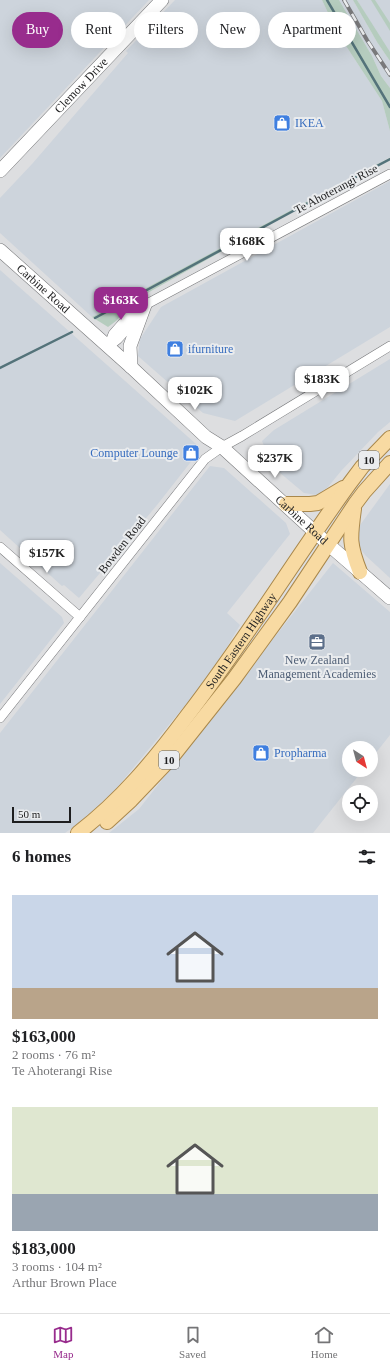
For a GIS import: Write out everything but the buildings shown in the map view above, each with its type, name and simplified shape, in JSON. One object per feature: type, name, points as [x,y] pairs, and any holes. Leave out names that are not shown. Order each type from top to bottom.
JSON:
[{"type":"main road","name":"Clemow Drive","points":[[0,171],[162,0]]},
{"type":"main road","name":"Carbine Road","points":[[0,250],[131,367],[206,437],[222,447],[329,545],[390,598]]},
{"type":"main road","points":[[131,367],[130,346],[145,305]]},
{"type":"main road","name":"South Eastern Highway","points":[[78,833],[121,796],[170,740],[212,684],[362,467],[390,438]]},
{"type":"main road","name":"South Eastern Highway","points":[[94,833],[131,800],[172,757],[250,657],[329,545],[355,504],[390,463]]},
{"type":"main road","points":[[286,504],[318,503],[350,484]]},
{"type":"main road","points":[[355,504],[350,540],[360,572]]},
{"type":"street","name":"Te Ahoterangi Rise","points":[[108,347],[113,334],[128,317],[145,305],[390,174]]},
{"type":"street","name":"Bowden Road","points":[[0,718],[204,459],[390,346]]},
{"type":"street","points":[[0,547],[80,617]]},
{"type":"shaded area","points":[[0,0],[149,0],[138,12],[134,12],[134,16],[126,24],[126,12],[71,12],[71,48],[104,48],[0,158]]},
{"type":"shaded area","points":[[175,0],[322,0],[328,12],[268,12],[268,48],[347,48],[382,101],[390,131],[390,157],[92,317],[0,233],[0,198],[32,164],[128,53],[126,51],[134,43],[134,48],[198,48],[198,12],[163,12]]},
{"type":"shaded area","points":[[339,0],[353,0],[377,42],[390,61],[390,88],[381,76],[372,56],[356,29],[356,12],[346,12]]},
{"type":"shaded area","points":[[357,0],[390,0],[390,52],[382,42]]},
{"type":"shaded area","points":[[390,181],[390,327],[235,421],[203,413],[138,356],[140,339],[161,307]]},
{"type":"shaded area","points":[[0,270],[196,444],[198,448],[197,454],[157,505],[79,598],[64,585],[62,586],[0,530]]},
{"type":"shaded area","points":[[390,359],[390,422],[378,432],[328,487],[317,495],[304,493],[273,467],[262,441],[274,430]]},
{"type":"shaded area","points":[[210,466],[224,468],[286,523],[290,534],[227,613],[240,625],[211,674],[115,790],[79,823],[65,833],[0,833],[0,733]]},
{"type":"shaded area","points":[[390,484],[390,578],[365,555],[356,542],[355,532]]},
{"type":"shaded area","points":[[0,563],[62,617],[64,623],[0,704]]},
{"type":"shaded area","points":[[333,563],[390,612],[390,735],[378,750],[378,741],[342,741],[342,777],[357,777],[351,785],[342,785],[342,796],[313,833],[109,833],[139,809]]},
{"type":"green space","points":[[322,0],[339,0],[346,12],[328,12]]},
{"type":"green space","points":[[353,0],[357,0],[390,52],[390,61],[377,42]]},
{"type":"green space","points":[[371,0],[375,0],[390,23],[390,31]]},
{"type":"green space","points":[[356,29],[372,56],[381,76],[390,88],[390,131],[382,101],[347,48],[356,48]]},
{"type":"green space","points":[[390,157],[135,300],[116,321],[108,327],[92,317]]},
{"type":"waterway","points":[[327,0],[390,107]]},
{"type":"waterway","points":[[333,189],[390,159]]},
{"type":"waterway","points":[[95,318],[308,203]]},
{"type":"waterway","points":[[0,368],[72,332]]},
{"type":"railway","points":[[344,0],[367,40],[390,75]]},
{"type":"place","name":"IKEA","points":[[282,123]]},
{"type":"place","name":"ifurniture","points":[[175,349]]},
{"type":"place","name":"Computer Lounge","points":[[191,453]]},
{"type":"place","name":"New Zealand Management Academies","points":[[317,642]]},
{"type":"place","name":"Propharma","points":[[261,753]]}]
